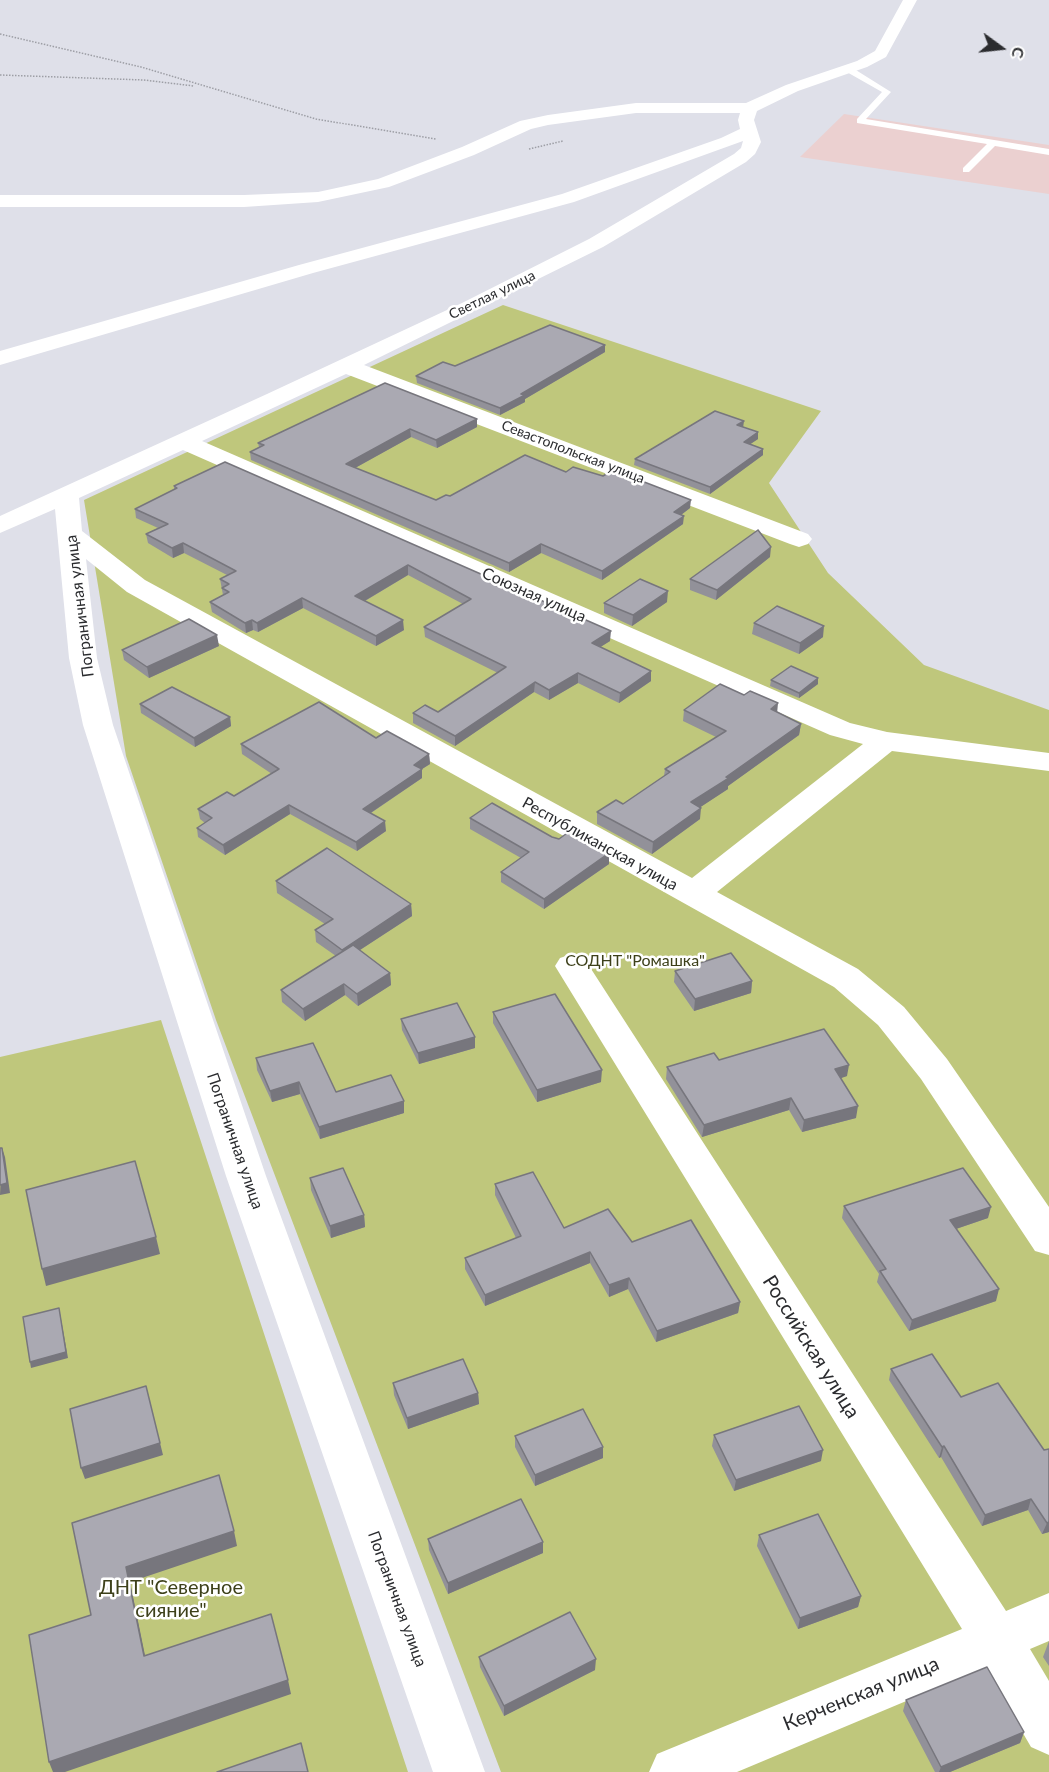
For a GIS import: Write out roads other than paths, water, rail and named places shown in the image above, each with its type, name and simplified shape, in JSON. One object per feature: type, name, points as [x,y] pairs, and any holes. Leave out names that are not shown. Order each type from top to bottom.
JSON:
[{"type":"street","points":[[0,201],[244,201],[318,197],[383,183],[468,151],[526,125],[548,120],[636,108],[749,108],[792,88],[848,69],[881,54],[910,0]]},
{"type":"street","name":"Светлая улица","points":[[0,525],[346,366],[596,243],[740,158],[749,150],[752,142],[746,120],[749,108]]},
{"type":"street","points":[[0,358],[306,269],[568,198],[727,142],[748,132]]},
{"type":"street","name":"Севастопольская улица","points":[[346,366],[800,538]]},
{"type":"street","name":"Союзная улица","points":[[184,442],[840,729],[886,741],[1049,762]]},
{"type":"street","name":"Пограничная улица","points":[[66,496],[72,535],[83,658],[98,725],[246,1176],[459,1772]]},
{"type":"street","name":"Республиканская улица","points":[[72,535],[136,586],[846,978],[891,1016],[934,1069],[1049,1239]]},
{"type":"street","points":[[692,895],[886,741]]},
{"type":"street","name":"Российская улица","points":[[572,966],[996,1639],[1049,1729]]},
{"type":"street","name":"Керченская улица","points":[[675,1772],[1049,1617]]},
{"type":"lane","points":[[848,69],[887,92],[860,121],[1049,152]]},
{"type":"lane","points":[[966,170],[993,143]]},
{"type":"park label","name":"СОДНТ \"Ромашка\"","points":[[635,961]]},
{"type":"park label","name":"ДНТ \"Северное сияние\"","points":[[171,1600]]}]
